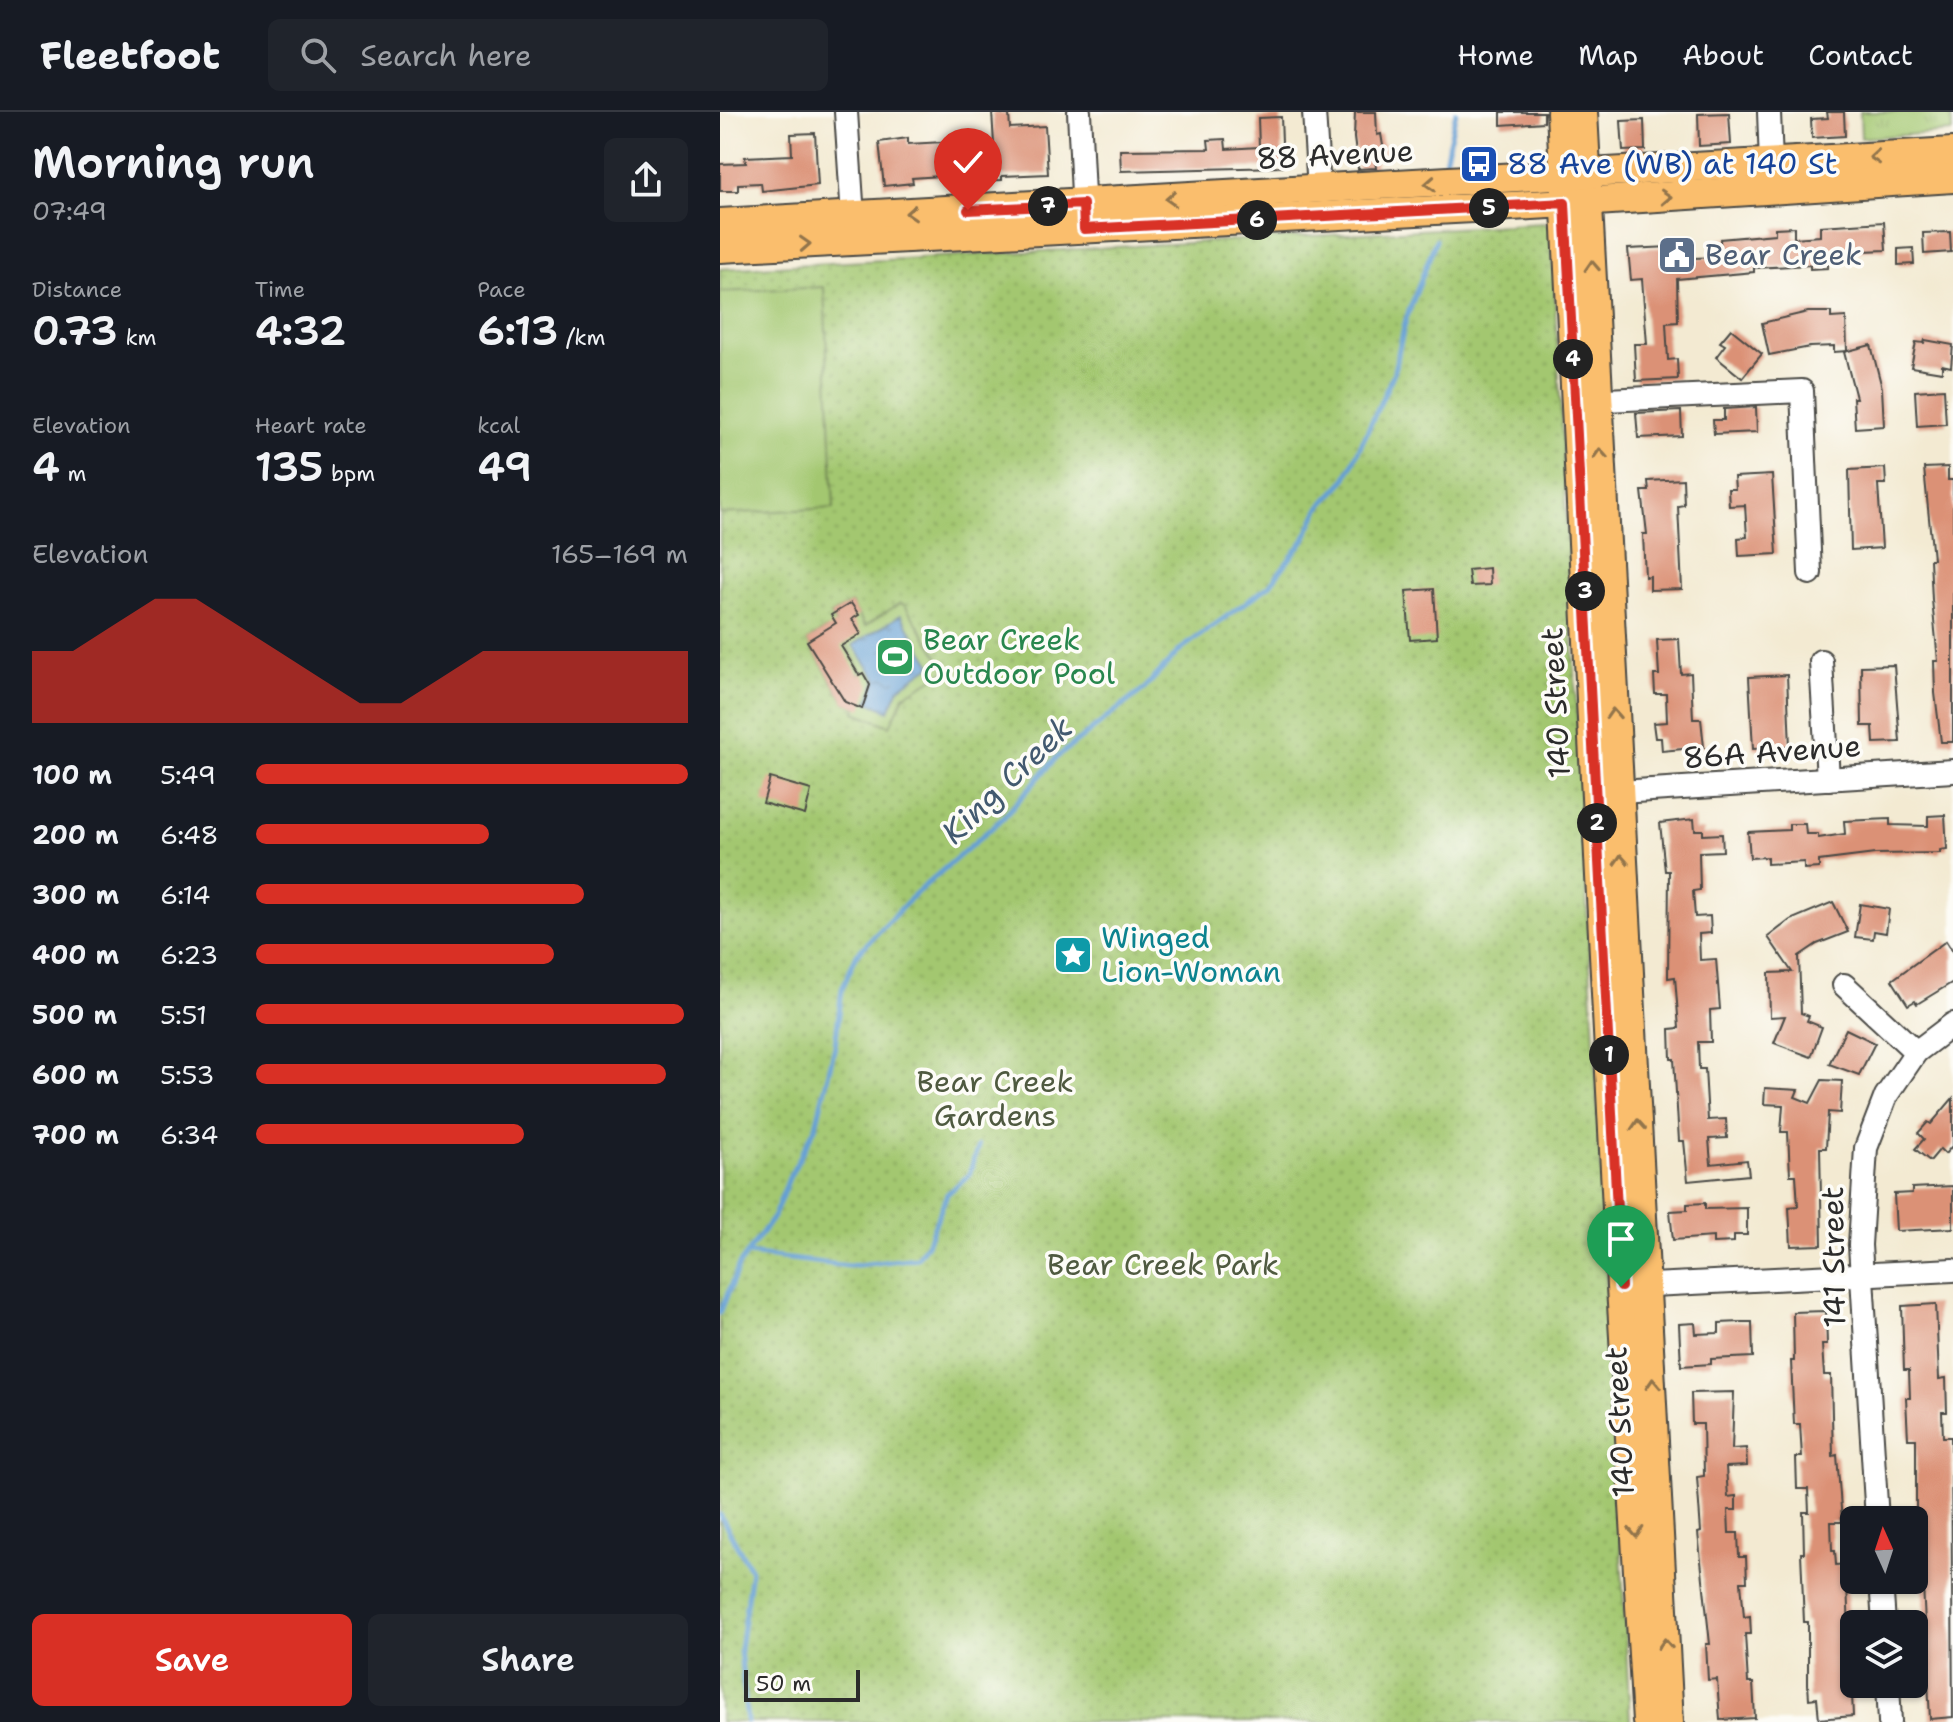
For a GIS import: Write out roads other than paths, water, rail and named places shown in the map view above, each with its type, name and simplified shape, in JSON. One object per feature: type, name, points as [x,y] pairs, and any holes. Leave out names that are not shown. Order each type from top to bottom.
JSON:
[{"type":"main road","name":"140 Street","points":[[1561,112],[1576,189]]},
{"type":"main road","name":"140 Street","points":[[1583,112],[1576,189],[1606,792],[1634,1286],[1669,1722]]},
{"type":"main road","name":"88 Avenue","points":[[720,248],[853,229],[1576,189],[1771,164],[1953,152]]},
{"type":"main road","name":"88 Avenue","points":[[1084,216],[1319,190],[1576,189],[1953,178]]},
{"type":"main road","name":"88 Avenue","points":[[720,223],[853,229]]},
{"type":"main road","name":"140 Street","points":[[1634,1286],[1647,1722]]},
{"type":"street","points":[[846,112],[853,229]]},
{"type":"street","points":[[1079,112],[1084,216]]},
{"type":"street","points":[[1314,112],[1319,190]]},
{"type":"street","points":[[1769,112],[1771,164]]},
{"type":"street","points":[[1586,401],[1802,391],[1810,573]]},
{"type":"street","points":[[1821,661],[1828,779]]},
{"type":"street","name":"86A Avenue","points":[[1606,792],[1953,771]]},
{"type":"street","points":[[1844,985],[1916,1052]]},
{"type":"street","name":"141 Street","points":[[1876,1506],[1862,1275],[1861,1190],[1866,1148],[1886,1096],[1916,1052],[1953,1024]]},
{"type":"street","points":[[1634,1286],[1953,1270]]},
{"type":"street","points":[[1889,1698],[1890,1722]]},
{"type":"water","points":[[901,615],[932,665],[899,688],[889,711],[868,702],[877,679],[853,645]]},
{"type":"waterway","name":"King Creek","points":[[1445,161],[1456,112]]},
{"type":"waterway","name":"King Creek","points":[[720,1313],[739,1265],[774,1216],[789,1178],[816,1126],[835,1046],[842,989],[857,954],[914,895],[1003,818],[1056,758],[1145,688],[1181,649],[1269,586],[1304,540],[1320,507],[1345,480],[1393,375],[1406,319],[1436,240]]},
{"type":"waterway","points":[[747,1254],[849,1266],[917,1258],[927,1244],[947,1194],[969,1175],[978,1146]]},
{"type":"waterway","name":"King Creek","points":[[720,1515],[751,1570],[740,1649],[747,1722]]},
{"type":"place","name":"88 Ave (WB) at 140 St","points":[[1479,164]]},
{"type":"place","name":"Bear Creek","points":[[1677,255]]},
{"type":"place","name":"Bear Creek Outdoor Pool","points":[[895,657]]},
{"type":"place","name":"Winged Lion-Woman","points":[[1073,955]]},
{"type":"park label","name":"Bear Creek Gardens","points":[[995,1099]]},
{"type":"park label","name":"Bear Creek Park","points":[[1163,1265]]}]
